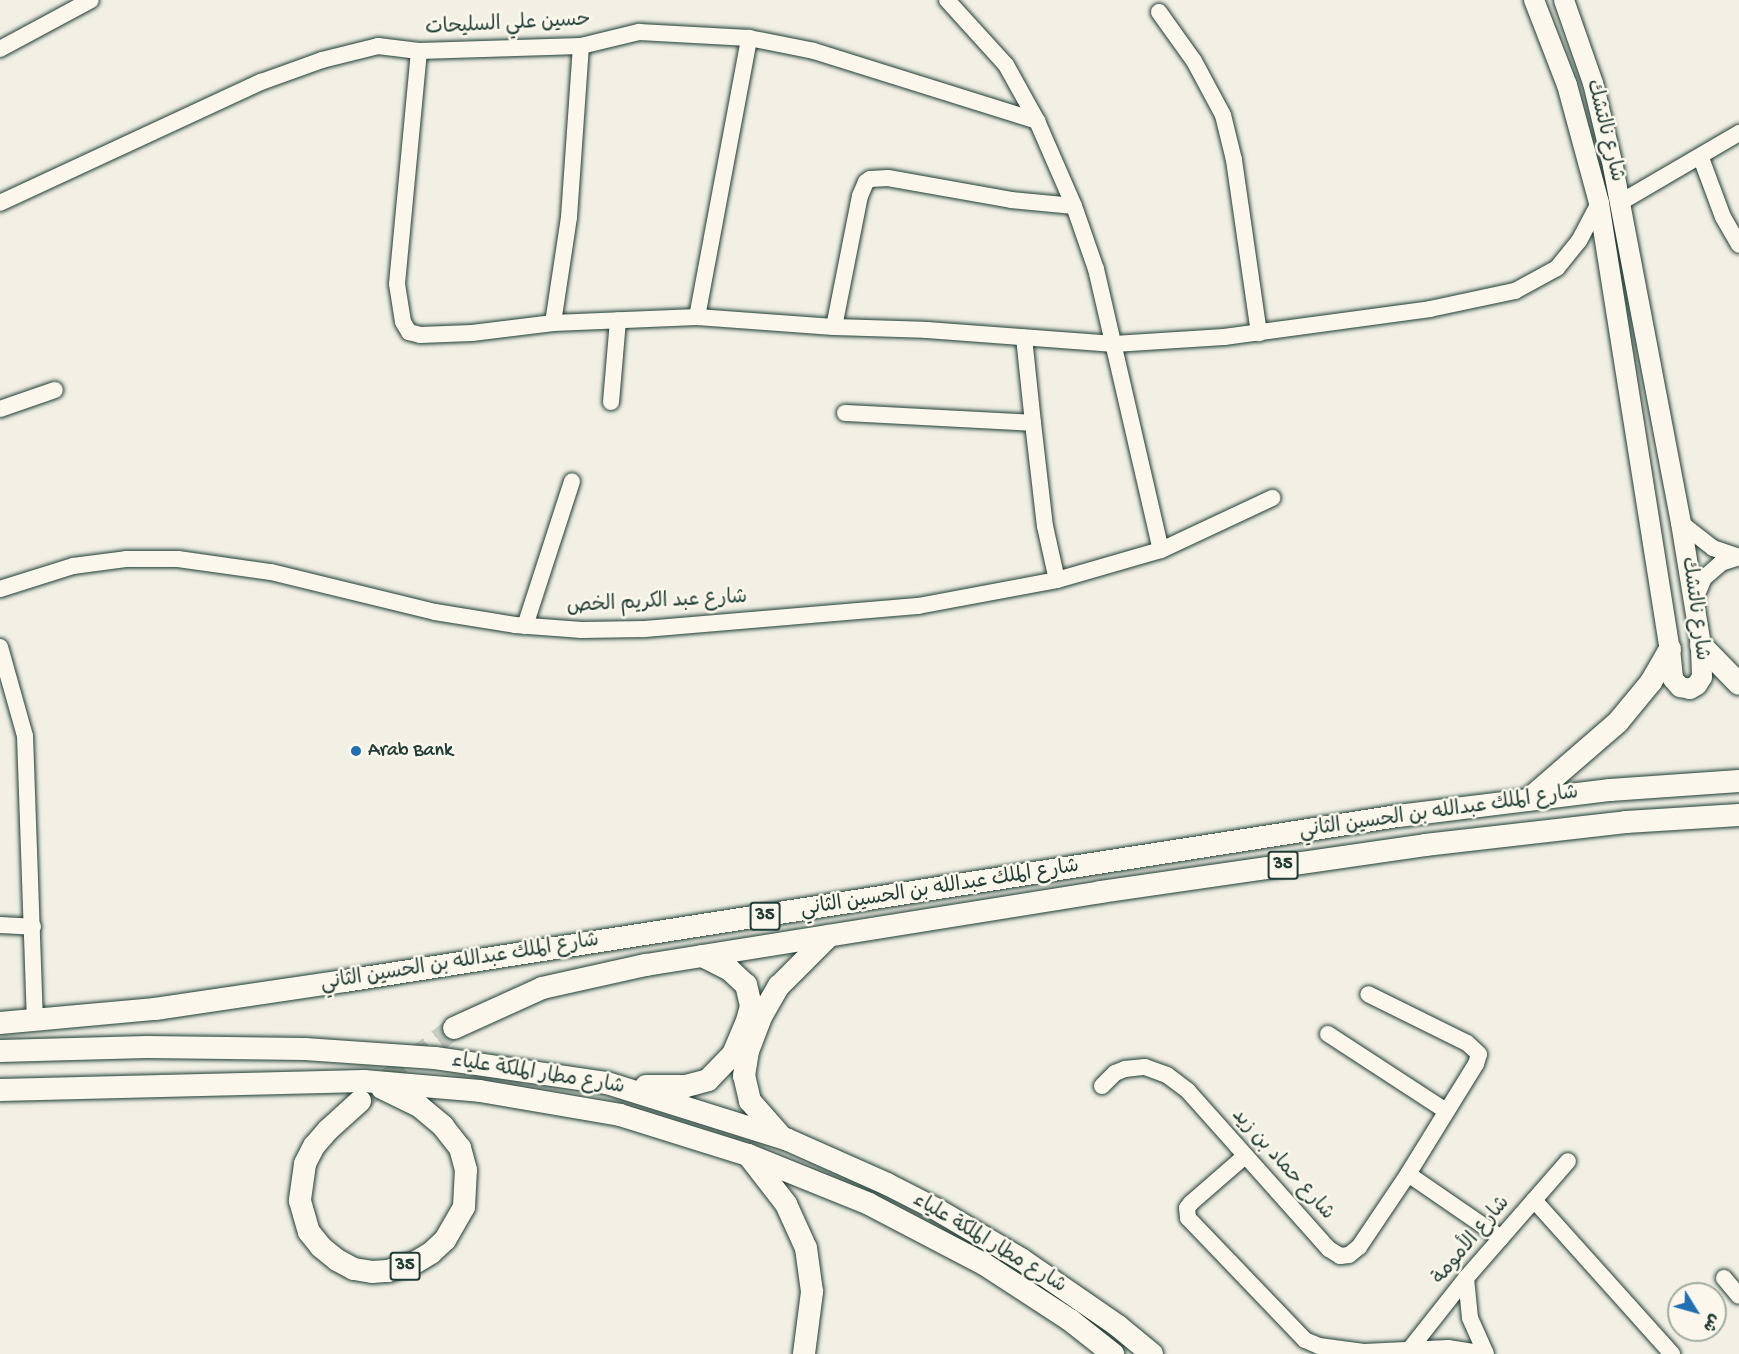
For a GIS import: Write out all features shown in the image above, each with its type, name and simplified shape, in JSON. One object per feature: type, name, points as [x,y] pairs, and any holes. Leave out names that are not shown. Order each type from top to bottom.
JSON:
[{"type":"highway","points":[[1701,645],[1739,684]]},
{"type":"highway","points":[[1528,800],[1618,722],[1651,682],[1670,649]]},
{"type":"highway","name":"شارع الملك عبدالله بن الحسين الثاني","points":[[0,1023],[155,1009],[345,981],[1320,828],[1648,786],[1739,781]]},
{"type":"highway","name":"شارع الملك عبدالله بن الحسين الثاني","points":[[454,1028],[505,1003],[561,982],[702,956],[1100,892],[1502,835],[1626,822],[1739,815]]},
{"type":"highway","points":[[786,1139],[757,1112],[750,1101],[746,1089],[745,1064],[762,1015],[779,986],[829,936]]},
{"type":"highway","points":[[607,1083],[686,1086],[708,1080],[726,1063],[750,1013],[749,990],[737,975],[702,956]]},
{"type":"highway","name":"شارع مطار الملكة علياء","points":[[0,1051],[147,1047],[305,1049],[435,1058],[607,1083],[786,1139],[887,1184],[984,1236],[1069,1291],[1152,1354]]},
{"type":"highway","name":"شارع مطار الملكة علياء","points":[[0,1090],[480,1091],[620,1115],[748,1155],[869,1204],[984,1264],[1060,1314],[1113,1354]]},
{"type":"highway","name":"35","points":[[362,1091],[402,1096],[434,1117],[460,1148],[466,1170],[464,1207],[445,1240],[431,1253],[416,1262],[388,1271],[372,1272],[354,1269],[337,1260],[321,1247],[309,1232],[300,1201],[305,1164],[314,1146],[362,1091]]},
{"type":"highway","points":[[748,1155],[786,1204],[806,1248],[812,1292],[804,1354]]},
{"type":"main road","name":"شارع نالتشك","points":[[1534,0],[1567,85],[1599,203],[1670,649],[1672,679],[1680,687],[1689,689],[1697,686],[1702,677],[1701,645],[1695,599],[1621,202],[1593,83],[1564,0]]},
{"type":"street","points":[[0,50],[90,0]]},
{"type":"street","points":[[947,0],[1006,65],[1037,121],[1074,206],[1096,269],[1161,550]]},
{"type":"street","points":[[1159,12],[1194,61],[1223,115],[1234,160],[1259,333]]},
{"type":"street","name":"حسين علي السليحات","points":[[0,203],[261,82],[322,60],[378,46],[419,51],[581,46],[639,32],[749,38],[814,51],[1037,121]]},
{"type":"street","points":[[698,317],[749,38]]},
{"type":"street","points":[[553,323],[569,217],[581,46]]},
{"type":"street","points":[[419,51],[397,270],[398,298],[403,322],[409,332],[430,336],[553,323],[698,317],[834,327],[927,330],[1114,344],[1185,341],[1259,333],[1430,309],[1515,291],[1557,268],[1579,241],[1599,203]]},
{"type":"street","points":[[1621,202],[1701,158],[1739,133]]},
{"type":"street","points":[[1701,158],[1723,217],[1739,245]]},
{"type":"street","points":[[834,327],[860,196],[870,179],[888,178],[1011,200],[1074,206]]},
{"type":"street","points":[[611,402],[618,320]]},
{"type":"street","points":[[1024,337],[1045,526],[1057,580]]},
{"type":"street","points":[[0,409],[54,390]]},
{"type":"street","points":[[845,413],[1034,423]]},
{"type":"street","points":[[525,626],[572,480]]},
{"type":"street","name":"شارع عبد الكريم الخص","points":[[0,589],[72,566],[126,559],[178,559],[271,572],[435,612],[525,626],[582,630],[632,629],[882,609],[972,598],[1057,580],[1161,550],[1203,533],[1272,498]]},
{"type":"street","points":[[1681,523],[1713,548],[1739,557]]},
{"type":"street","points":[[1695,599],[1704,578],[1721,563],[1739,557]]},
{"type":"street","points":[[0,647],[25,736],[35,1020]]},
{"type":"street","points":[[0,925],[33,927]]},
{"type":"street","name":"شارع حماد بن زيد","points":[[1102,1086],[1115,1073],[1125,1069],[1145,1067],[1167,1075],[1188,1090],[1325,1245],[1342,1256],[1353,1254],[1408,1174],[1476,1064],[1478,1050],[1368,993]]},
{"type":"street","points":[[1328,1034],[1446,1110]]},
{"type":"street","points":[[1245,1156],[1191,1203],[1186,1213],[1191,1223],[1305,1340],[1319,1346],[1356,1351],[1408,1352],[1448,1348],[1486,1354]]},
{"type":"street","name":"شارع الأمومة","points":[[1408,1352],[1466,1278],[1569,1161]]},
{"type":"street","points":[[1408,1174],[1501,1238]]},
{"type":"street","points":[[1534,1200],[1672,1354]]},
{"type":"street","points":[[1466,1278],[1470,1318],[1486,1354]]},
{"type":"street","points":[[1724,1278],[1739,1296]]},
{"type":"tunnel","points":[[360,1101],[454,1028]]},
{"type":"place","name":"Arab Bank","points":[[356,751]]}]
